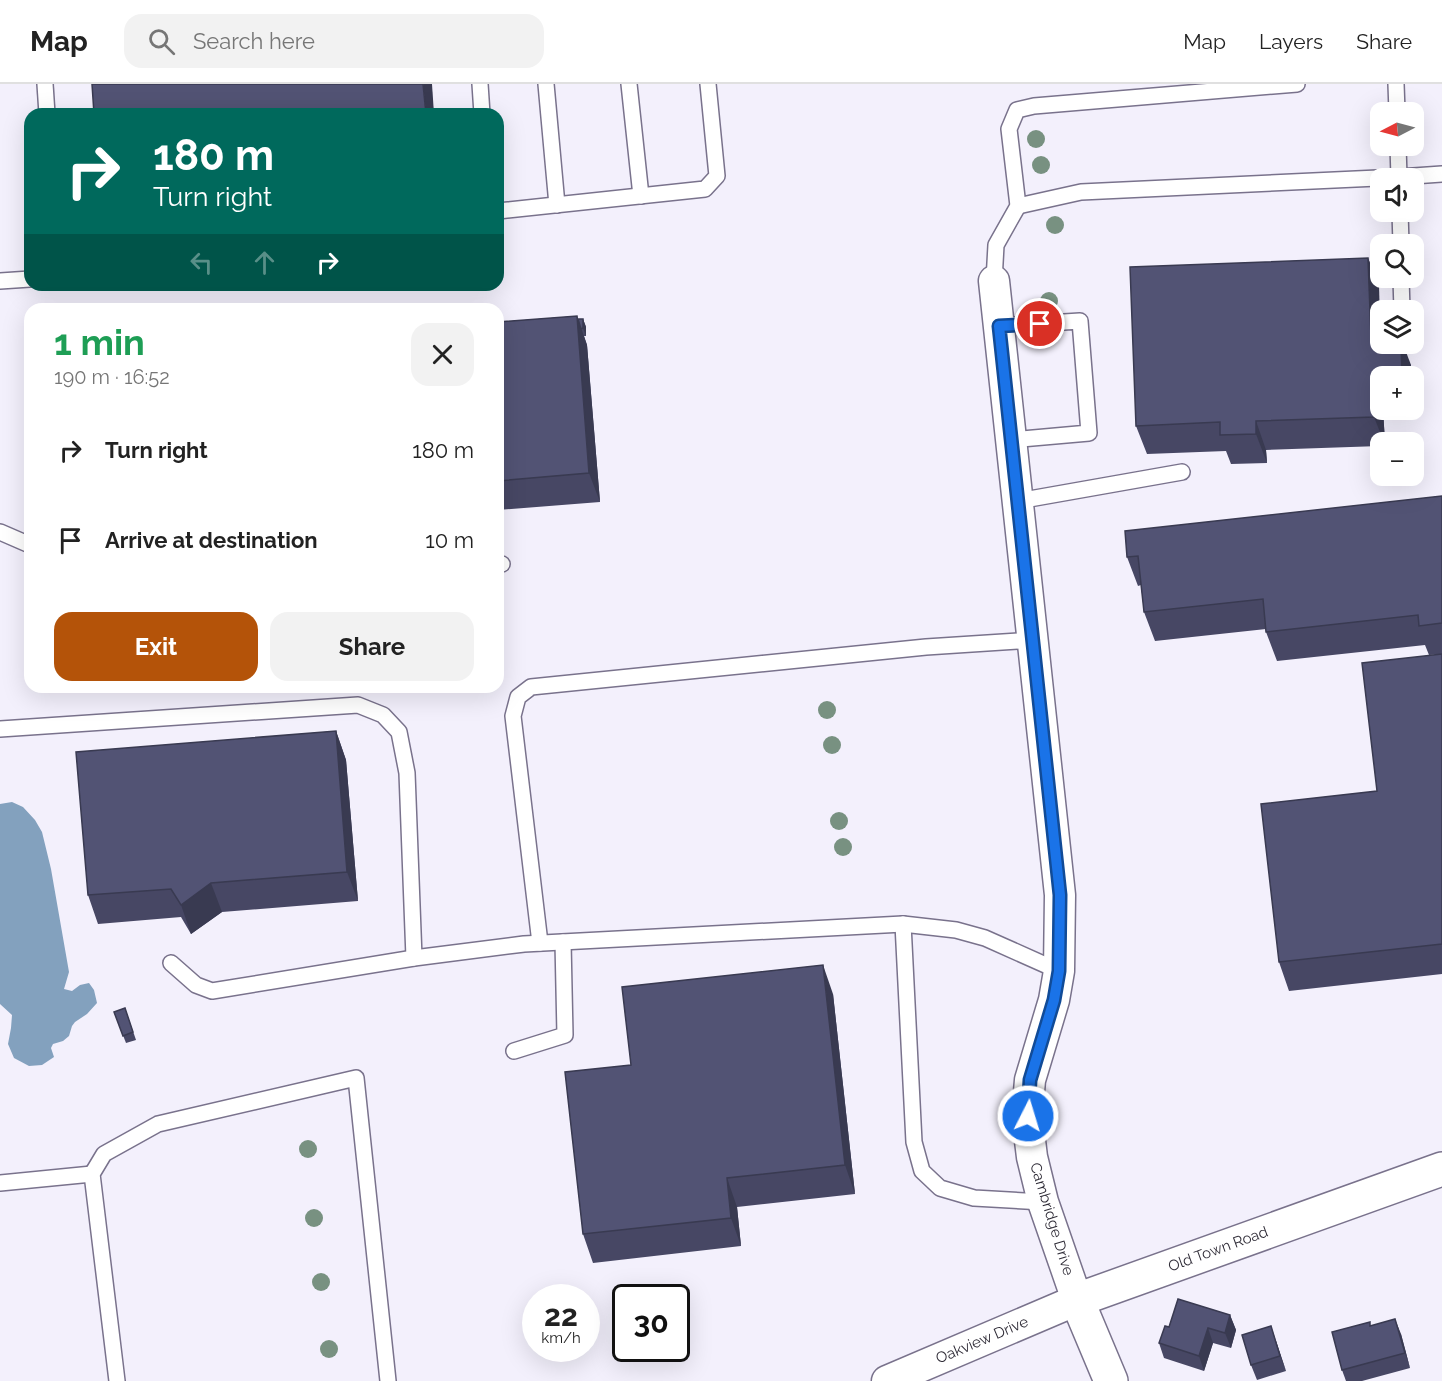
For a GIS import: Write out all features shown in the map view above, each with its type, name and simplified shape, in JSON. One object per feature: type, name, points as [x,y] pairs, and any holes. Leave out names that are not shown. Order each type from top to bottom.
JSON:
[{"type":"main road","name":"Old Town Road","points":[[1077,1300],[1442,1169]]},
{"type":"main road","points":[[1077,1300],[1111,1381]]},
{"type":"street","name":"Cambridge Drive","points":[[994,282],[1060,895],[1059,971],[1054,1000],[1030,1080],[1028,1116],[1032,1157],[1043,1202],[1077,1300]]},
{"type":"street","name":"Oakview Drive","points":[[887,1381],[1077,1300]]},
{"type":"lane","points":[[45,84],[47,108]]},
{"type":"lane","points":[[480,84],[482,108]]},
{"type":"lane","points":[[546,84],[557,205]]},
{"type":"lane","points":[[629,84],[641,196]]},
{"type":"lane","points":[[504,210],[705,189],[717,176],[708,84]]},
{"type":"lane","points":[[994,282],[996,245],[1018,206],[1009,129],[1017,110],[1034,105],[1297,84]]},
{"type":"lane","points":[[1396,84],[1397,102]]},
{"type":"lane","points":[[1424,176],[1442,174]]},
{"type":"lane","points":[[1018,206],[1081,192],[1370,179]]},
{"type":"lane","points":[[0,281],[24,279]]},
{"type":"lane","points":[[999,326],[1080,321],[1089,433],[1011,440]]},
{"type":"lane","points":[[1018,501],[1182,472]]},
{"type":"lane","points":[[0,532],[24,542]]},
{"type":"lane","points":[[540,943],[513,716],[518,697],[531,687],[914,648],[1033,640]]},
{"type":"lane","points":[[0,729],[358,705],[383,715],[399,732],[407,773],[414,958]]},
{"type":"lane","points":[[171,963],[196,985],[212,991],[414,958],[540,943],[903,924],[956,930],[986,938],[1059,971]]},
{"type":"lane","points":[[903,924],[914,1142],[922,1171],[940,1188],[974,1197],[1043,1202]]},
{"type":"lane","points":[[514,1051],[565,1035],[563,942]]},
{"type":"lane","points":[[117,1381],[92,1174],[104,1154],[158,1124],[356,1078],[388,1381]]},
{"type":"lane","points":[[0,1183],[92,1174]]},
{"type":"water","points":[[12,802],[23,807],[42,832],[51,869],[69,972],[64,989],[72,991],[80,985],[89,983],[94,990],[97,1003],[75,1022],[69,1036],[53,1044],[51,1048],[54,1057],[42,1065],[29,1066],[14,1058],[8,1044],[12,1015],[0,1004],[0,804]]},
{"type":"building","points":[[92,84],[423,84],[425,108],[94,108]]},
{"type":"building","points":[[1368,258],[1370,354],[1401,354],[1402,366],[1370,366],[1370,417],[1256,421],[1256,434],[1220,435],[1220,422],[1136,426],[1130,267]]},
{"type":"building","points":[[577,316],[589,473],[504,480],[504,322]]},
{"type":"building","points":[[578,319],[583,319],[581,329]]},
{"type":"building","points":[[1442,496],[1442,623],[1419,626],[1418,615],[1266,632],[1263,599],[1144,612],[1138,556],[1127,557],[1125,531]]},
{"type":"building","points":[[1442,654],[1442,944],[1279,962],[1261,804],[1377,791],[1362,663]]},
{"type":"building","points":[[336,731],[347,872],[211,883],[181,905],[171,889],[88,895],[76,752]]},
{"type":"building","points":[[823,965],[845,1165],[727,1178],[731,1218],[583,1234],[565,1072],[631,1065],[622,987]]},
{"type":"building","points":[[125,1008],[133,1032],[123,1036],[114,1012]]},
{"type":"building","points":[[1178,1299],[1230,1315],[1225,1333],[1208,1328],[1199,1356],[1159,1343],[1165,1326],[1169,1327]]},
{"type":"building","points":[[1395,1319],[1405,1353],[1342,1370],[1332,1332],[1370,1322],[1370,1326]]},
{"type":"building","points":[[1271,1326],[1280,1356],[1251,1365],[1242,1335]]},
{"type":"route","points":[[1028,1116],[1030,1080],[1054,1000],[1059,971],[1060,895],[999,326],[1040,324]]}]
